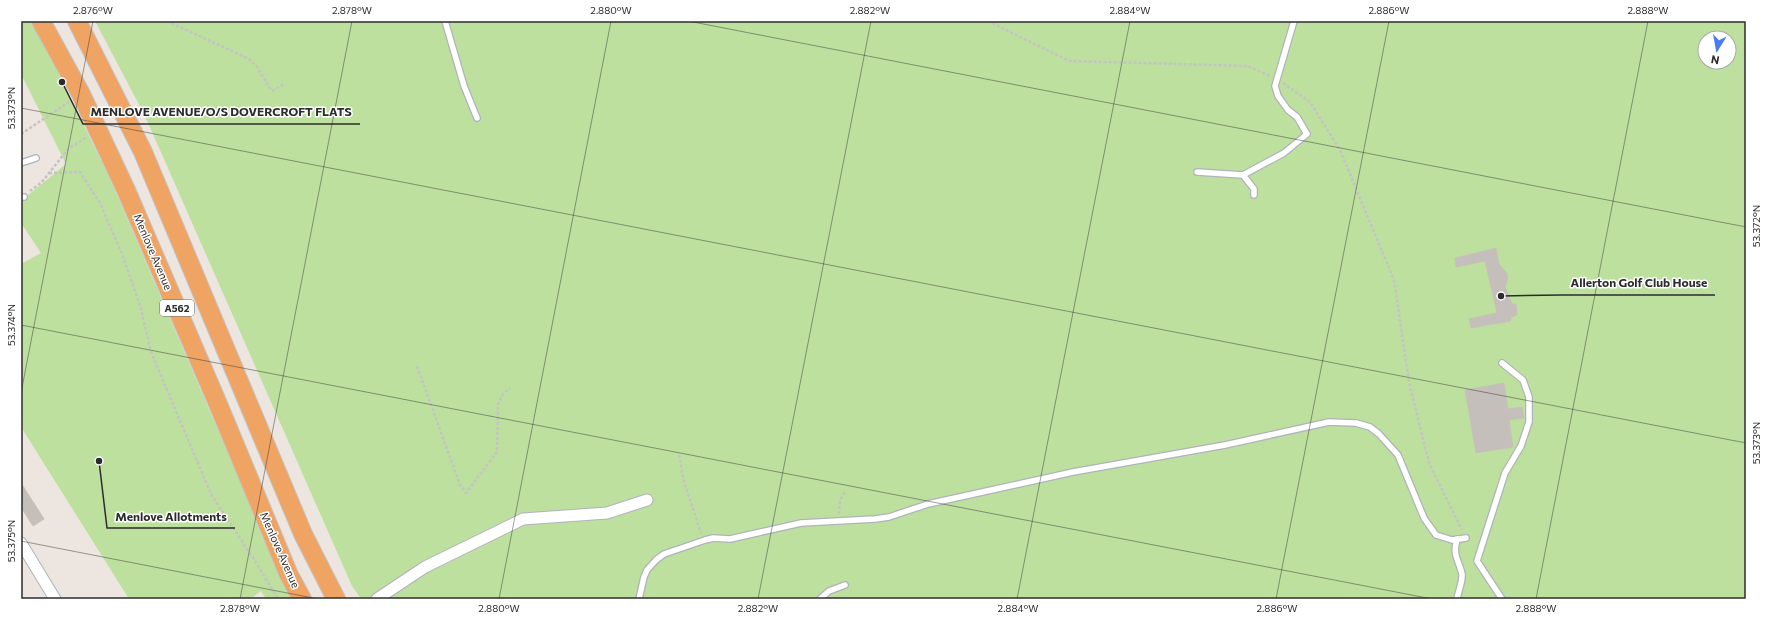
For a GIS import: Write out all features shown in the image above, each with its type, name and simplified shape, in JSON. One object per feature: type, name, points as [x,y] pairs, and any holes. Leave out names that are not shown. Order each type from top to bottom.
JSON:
[{"type":"highway","name":"Menlove Avenue","points":[[41,21],[81,94],[98,130],[218,404],[289,574],[302,599]]},
{"type":"highway","name":"A562","points":[[77,21],[143,152],[303,534],[336,599]]},
{"type":"street","points":[[377,599],[425,567],[523,519],[607,513],[647,500]]},
{"type":"street","points":[[21,543],[55,599]]},
{"type":"lane","points":[[445,21],[464,86],[477,118]]},
{"type":"lane","points":[[1198,172],[1243,175],[1284,153],[1307,134],[1297,117],[1288,110],[1278,96],[1275,86],[1294,21]]},
{"type":"lane","points":[[21,163],[36,158]]},
{"type":"lane","points":[[1243,175],[1254,190],[1254,195]]},
{"type":"lane","points":[[1502,362],[1523,380],[1529,397],[1530,422],[1521,446],[1505,473],[1477,561],[1502,599]]},
{"type":"lane","points":[[639,599],[646,570],[656,560],[664,554],[713,538],[730,539],[742,537],[801,523],[889,517],[928,504],[1073,472],[1225,445],[1329,422],[1342,422],[1370,426],[1398,455],[1424,518],[1436,535],[1452,540],[1466,538]]},
{"type":"lane","points":[[1457,539],[1455,546],[1456,555],[1462,574],[1457,599]]},
{"type":"lane","points":[[820,599],[829,590],[845,585]]},
{"type":"path","points":[[167,21],[249,59],[257,68],[272,91],[284,84]]},
{"type":"path","points":[[988,21],[1069,61],[1248,66],[1276,79],[1310,102],[1340,150],[1394,280],[1409,382],[1429,463],[1466,538]]},
{"type":"path","points":[[21,134],[81,94]]},
{"type":"path","points":[[22,197],[42,182],[68,149],[98,130]]},
{"type":"path","points":[[48,173],[80,172],[100,203],[122,254],[140,306],[151,352],[211,494],[256,561],[278,599]]},
{"type":"path","points":[[417,366],[460,485],[466,493],[497,452],[498,404],[503,394],[510,388]]},
{"type":"path","points":[[679,454],[684,482],[702,541]]},
{"type":"path","points":[[838,520],[840,500],[845,492]]},
{"type":"green space","points":[[21,21],[33,21],[111,181],[248,500],[296,599],[266,599],[261,591],[250,599],[129,599],[21,427],[21,264],[41,253],[21,223],[21,201],[66,164],[21,74]]},
{"type":"green space","points":[[95,21],[1746,21],[1746,599],[361,599],[352,586],[145,116]]},
{"type":"building","points":[[1496,248],[1499,264],[1506,272],[1508,278],[1505,287],[1512,304],[1516,304],[1517,315],[1511,317],[1511,321],[1471,328],[1469,319],[1497,313],[1485,261],[1456,267],[1455,258]]},
{"type":"building","points":[[1504,383],[1508,409],[1522,407],[1524,418],[1509,420],[1513,447],[1476,453],[1465,390]]},
{"type":"building","points":[[21,483],[44,519],[33,526],[21,507]]},
{"type":"place","name":"MENLOVE AVENUE/O/S DOVERCROFT FLATS","points":[[62,82]]},
{"type":"place","name":"Allerton Golf Club House","points":[[1501,296]]},
{"type":"place","name":"Menlove Allotments","points":[[99,461]]}]
